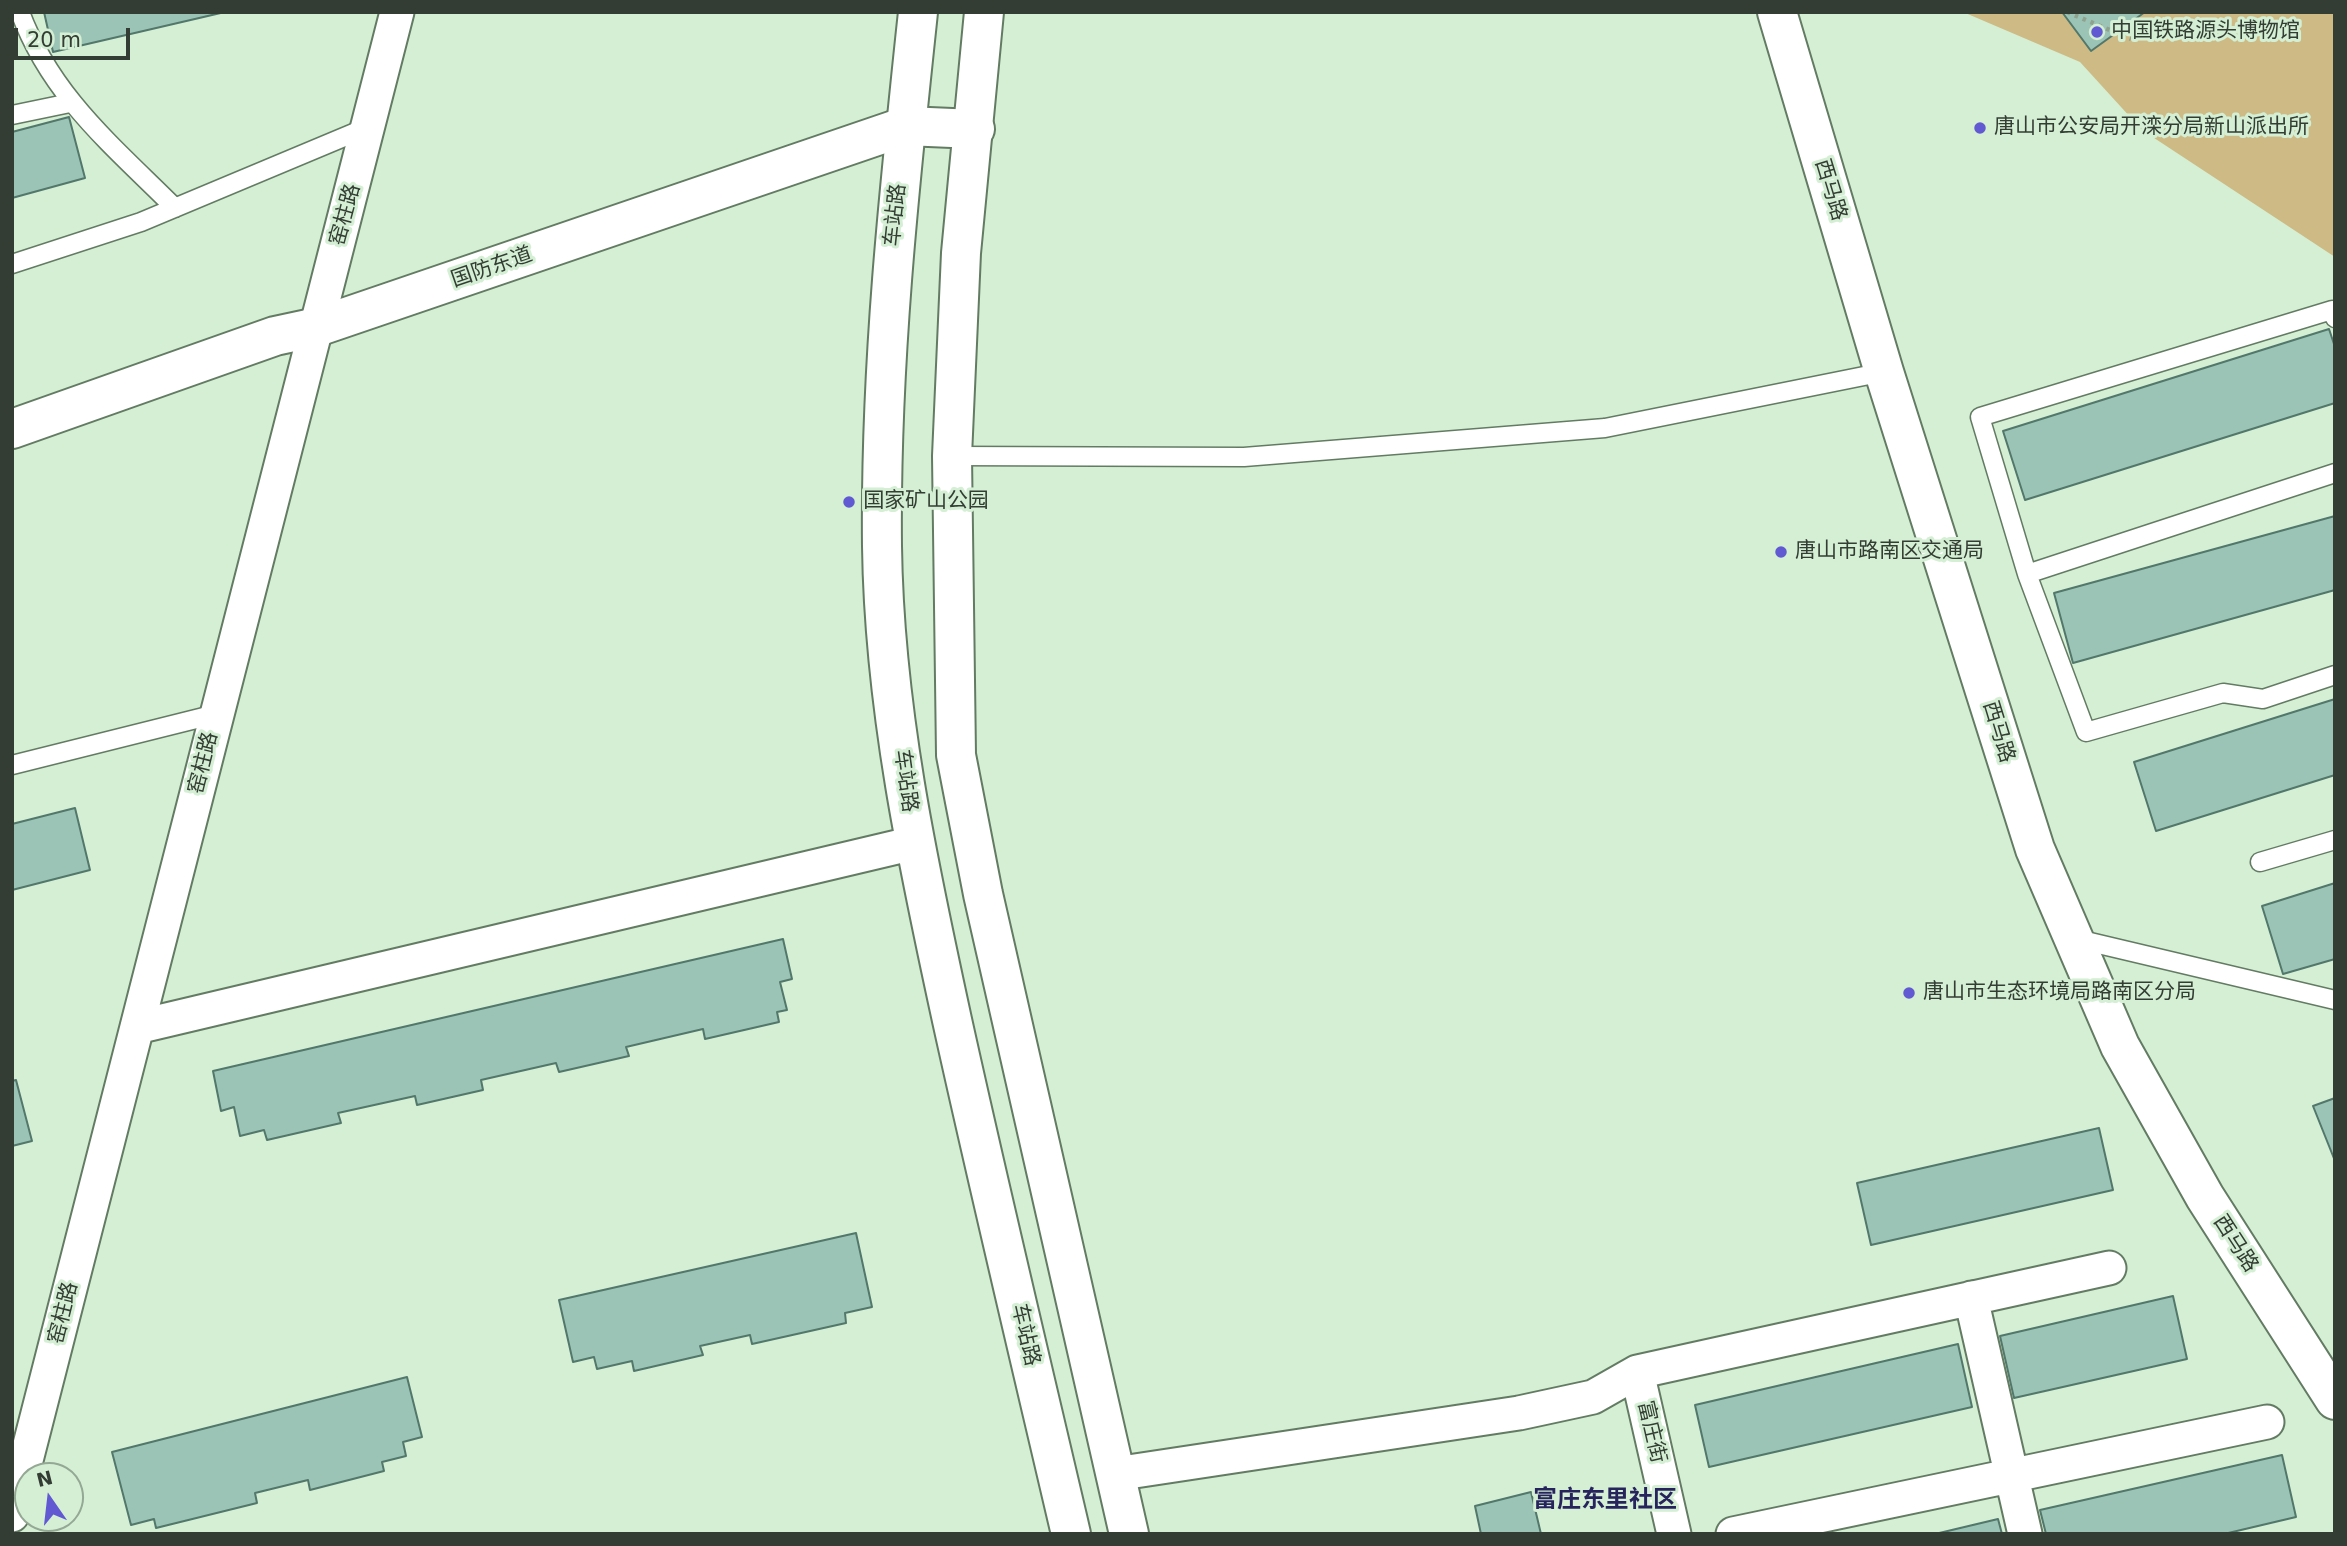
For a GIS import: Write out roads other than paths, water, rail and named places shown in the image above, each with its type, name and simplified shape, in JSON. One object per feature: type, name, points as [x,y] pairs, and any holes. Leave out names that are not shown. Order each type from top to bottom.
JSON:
[{"type":"main road","name":"车站路","points":[[918,12],[892,252],[882,547],[892,687],[914,844],[1071,1534]]},
{"type":"main road","points":[[984,12],[975,129],[961,253],[952,456],[957,755],[983,894],[1129,1534]]},
{"type":"main road","name":"西马路","points":[[1777,12],[1884,372],[2035,849],[2120,1046],[2198,1185],[2335,1400]]},
{"type":"main road","name":"国防东道","points":[[12,429],[275,337],[317,327],[906,126],[975,129]]},
{"type":"street","name":"窑柱路","points":[[12,1515],[397,12]]},
{"type":"street","points":[[137,1027],[914,844]]},
{"type":"street","points":[[1115,1474],[1519,1413],[1593,1397],[1637,1372],[2109,1268]]},
{"type":"street","points":[[1971,1298],[2025,1534]]},
{"type":"street","name":"富庄街","points":[[1637,1372],[1674,1534]]},
{"type":"street","points":[[1733,1534],[2267,1422]]},
{"type":"lane","points":[[20,12],[33,49],[70,103],[174,208]]},
{"type":"lane","points":[[12,115],[70,103]]},
{"type":"lane","points":[[12,264],[33,260],[174,208],[369,127]]},
{"type":"lane","points":[[2335,318],[2332,310],[1980,417],[2027,574],[2086,732],[2223,693],[2263,699],[2335,675]]},
{"type":"lane","points":[[952,456],[1244,457],[1605,428],[1884,372]]},
{"type":"lane","points":[[2027,574],[2335,473]]},
{"type":"lane","points":[[12,765],[216,714]]},
{"type":"lane","points":[[2260,862],[2335,840]]},
{"type":"lane","points":[[2073,938],[2335,1000]]},
{"type":"place","name":"中国铁路源头博物馆","points":[[2097,32]]},
{"type":"place","name":"唐山市公安局开滦分局新山派出所","points":[[1980,128]]},
{"type":"place","name":"国家矿山公园","points":[[849,502]]},
{"type":"place","name":"唐山市路南区交通局","points":[[1781,552]]},
{"type":"place","name":"唐山市生态环境局路南区分局","points":[[1909,993]]},
{"type":"district","name":"富庄东里社区","points":[[1605,1501]]}]
